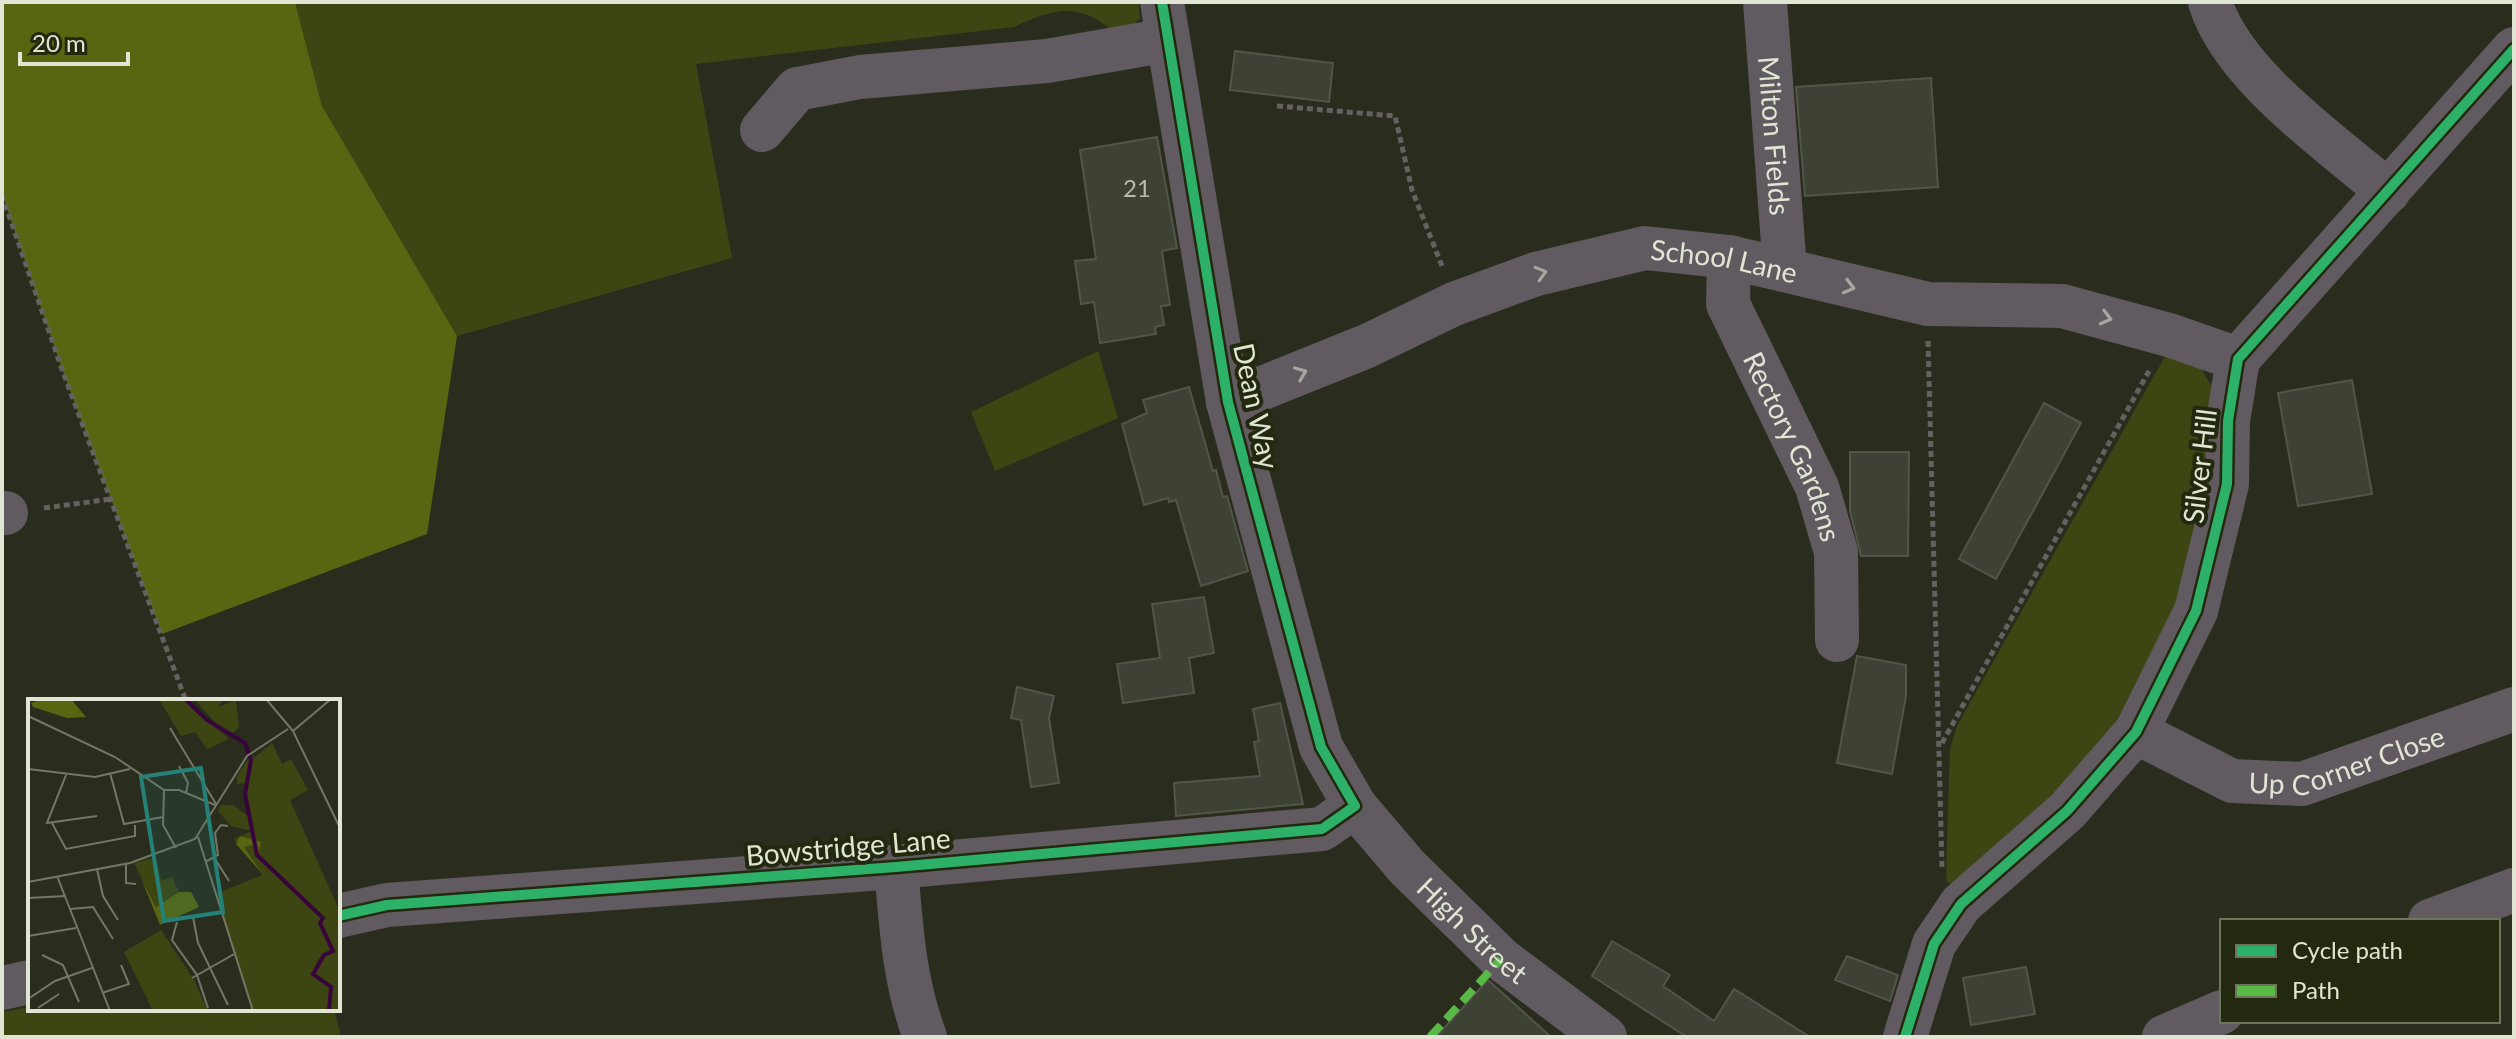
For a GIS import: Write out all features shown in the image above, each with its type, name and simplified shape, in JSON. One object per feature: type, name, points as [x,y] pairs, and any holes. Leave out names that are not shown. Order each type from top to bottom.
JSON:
[{"type":"street","name":"Milton Fields","points":[[1765,2],[1785,270]]},
{"type":"street","points":[[2210,2],[2216,21],[2231,45],[2278,97],[2388,192]]},
{"type":"street","points":[[762,130],[797,89],[860,77],[1047,61],[1165,21]]},
{"type":"street","name":"Dean Way","points":[[1165,21],[1196,118],[1228,402],[1321,747],[1355,806]]},
{"type":"street","points":[[2238,359],[2514,49]]},
{"type":"street","name":"School Lane","points":[[1228,402],[1367,346],[1454,304],[1536,274],[1645,248],[1729,257],[1928,304],[2062,306],[2169,335],[2238,359]]},
{"type":"street","name":"Rectory Gardens","points":[[1729,257],[1728,304],[1817,487],[1836,552],[1837,640]]},
{"type":"street","name":"Silver Hill","points":[[1905,1037],[1934,944],[1961,904],[2067,811],[2136,732],[2196,611],[2227,484],[2228,421],[2238,359]]},
{"type":"street","name":"Up Corner Close","points":[[2136,732],[2168,745],[2232,781],[2302,784],[2514,709]]},
{"type":"street","name":"Bowstridge Lane","points":[[340,916],[387,905],[896,867],[1322,829],[1355,806]]},
{"type":"street","name":"High Street","points":[[1355,806],[1407,867],[1501,959],[1605,1037]]},
{"type":"street","points":[[896,867],[904,961],[912,1002],[925,1037]]},
{"type":"street","points":[[2435,919],[2514,890]]},
{"type":"street","points":[[2,988],[28,982]]},
{"type":"street","points":[[2164,1037],[2220,1013]]},
{"type":"path","points":[[1277,106],[1395,116],[1412,190],[1454,304]]},
{"type":"path","points":[[3,198],[185,699]]},
{"type":"path","points":[[1928,304],[1928,424],[1941,747],[1943,888],[1961,904]]},
{"type":"path","points":[[1941,747],[2169,335]]},
{"type":"path","points":[[4,513],[111,499]]},
{"type":"green space","points":[[2,2],[295,2],[322,106],[457,336],[427,534],[162,634],[63,372],[2,194]]},
{"type":"green space","points":[[295,2],[1138,2],[1140,18],[1122,39],[1095,19],[1071,11],[1045,15],[1014,27],[696,64],[732,258],[457,336],[322,106]]},
{"type":"green space","points":[[1098,351],[1118,418],[995,471],[971,412]]},
{"type":"green space","points":[[2167,353],[2202,370],[2212,387],[2205,435],[2208,486],[2180,605],[2123,723],[2057,801],[1955,886],[1947,882],[1946,871],[1950,749],[1957,726]]},
{"type":"green space","points":[[28,1007],[28,1011],[334,1011],[341,1037],[2,1037],[2,1012]]},
{"type":"building","points":[[1235,51],[1333,63],[1329,102],[1230,90]]},
{"type":"building","points":[[1931,78],[1938,187],[1805,196],[1796,87]]},
{"type":"building","points":[[1157,137],[1177,248],[1162,251],[1170,305],[1161,306],[1164,325],[1155,327],[1156,334],[1100,343],[1094,302],[1081,304],[1075,261],[1096,259],[1080,150]]},
{"type":"building","points":[[2352,380],[2372,494],[2298,506],[2278,393]]},
{"type":"building","points":[[1189,387],[1213,471],[1216,470],[1223,497],[1227,496],[1248,571],[1201,586],[1176,500],[1169,502],[1168,498],[1144,505],[1122,424],[1147,413],[1143,400]]},
{"type":"building","points":[[2044,403],[2081,423],[1996,579],[1959,559]]},
{"type":"building","points":[[1850,452],[1909,452],[1908,556],[1861,556],[1850,511]]},
{"type":"building","points":[[1204,597],[1214,653],[1189,658],[1194,693],[1123,703],[1117,664],[1160,658],[1152,604]]},
{"type":"building","points":[[1857,656],[1906,665],[1906,696],[1892,774],[1837,763]]},
{"type":"building","points":[[1017,687],[1054,696],[1049,718],[1059,783],[1031,787],[1021,720],[1011,718]]},
{"type":"building","points":[[1280,703],[1303,804],[1176,816],[1174,783],[1260,776],[1254,742],[1259,741],[1253,709]]},
{"type":"building","points":[[1612,941],[1670,975],[1663,986],[1714,1021],[1734,989],[1810,1037],[1687,1037],[1592,976]]},
{"type":"building","points":[[1847,956],[1898,975],[1890,1001],[1835,980]]},
{"type":"building","points":[[2026,967],[2035,1014],[1971,1025],[1963,978]]},
{"type":"building","points":[[1488,980],[1551,1037],[1436,1037]]},
{"type":"marked path","points":[[1430,1037],[1501,959]]},
{"type":"cycle path","points":[[340,916],[387,905],[896,867],[1322,829],[1355,806],[1321,747],[1228,402],[1162,2]]},
{"type":"cycle path","points":[[1905,1037],[1934,944],[1961,904],[2067,811],[2136,732],[2196,611],[2227,484],[2228,421],[2238,359],[2514,49]]}]
